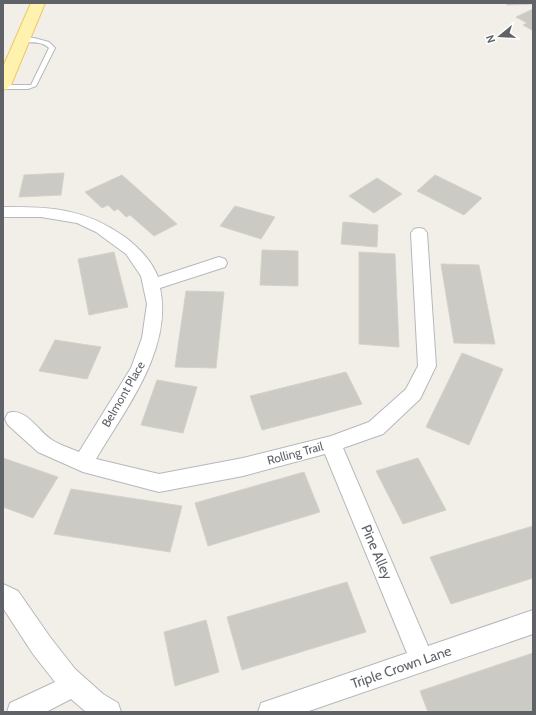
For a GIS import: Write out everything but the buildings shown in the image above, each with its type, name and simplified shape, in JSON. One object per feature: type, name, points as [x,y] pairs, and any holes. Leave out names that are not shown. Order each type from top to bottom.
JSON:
[{"type":"main road","points":[[3,86],[38,3]]},
{"type":"street","name":"Belmont Place","points":[[3,212],[42,212],[80,219],[101,228],[132,250],[148,275],[155,304],[149,345],[139,370],[83,462]]},
{"type":"street","name":"Rolling Trail","points":[[15,419],[45,446],[90,466],[159,482],[243,467],[331,444],[376,428],[413,394],[427,366],[419,233]]},
{"type":"street","points":[[150,285],[219,263]]},
{"type":"street","name":"Pine Alley","points":[[331,444],[422,660]]},
{"type":"street","points":[[3,595],[10,599],[55,665],[99,707],[109,712]]},
{"type":"street","name":"Triple Crown Lane","points":[[270,712],[533,622]]},
{"type":"street","points":[[19,712],[74,684]]},
{"type":"lane","points":[[3,86],[28,88],[33,86],[50,54],[52,48],[45,42],[22,40]]}]
